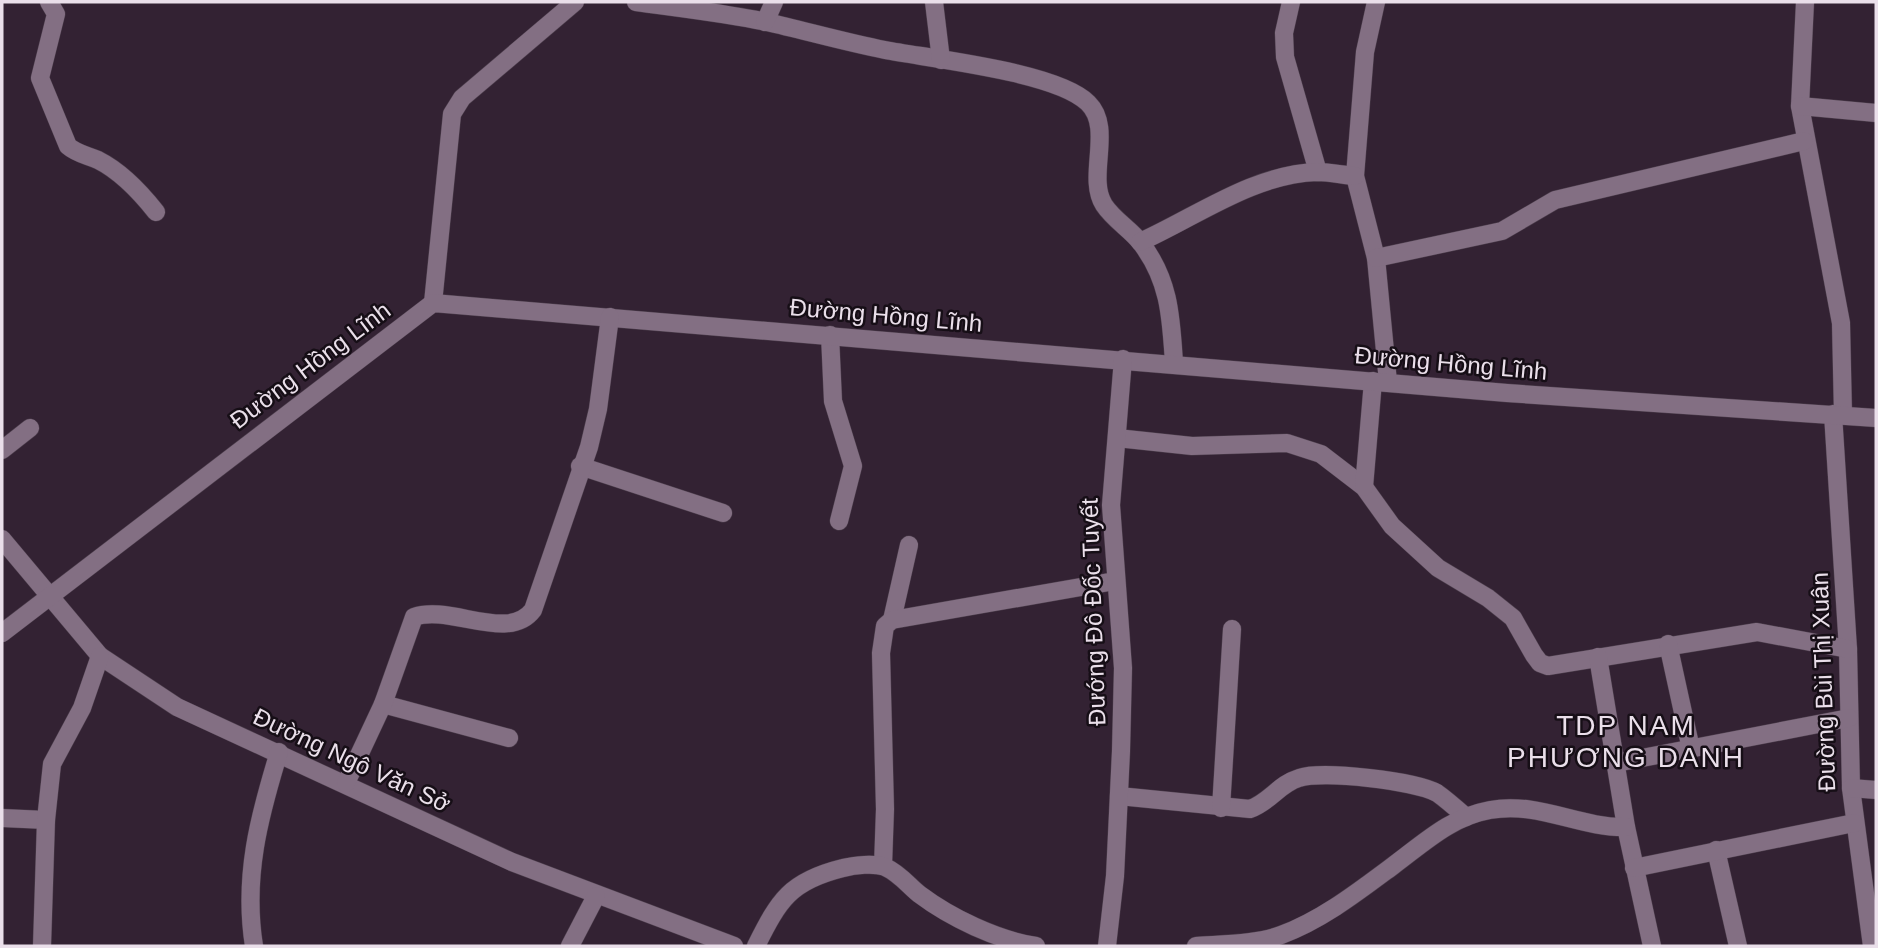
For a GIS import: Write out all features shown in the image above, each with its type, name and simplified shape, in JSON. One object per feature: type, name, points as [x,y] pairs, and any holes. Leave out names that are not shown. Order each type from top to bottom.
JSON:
[{"type":"street","points":[[49,2],[56,14],[40,78],[68,146],[76,153],[102,162],[136,189],[156,212]]},
{"type":"street","points":[[433,303],[452,114],[462,98],[575,2]]},
{"type":"street","points":[[636,2],[765,22],[1028,77],[1070,90],[1090,104],[1098,121],[1102,203],[1120,225],[1140,242],[1158,272],[1171,306],[1174,363]]},
{"type":"street","points":[[765,22],[774,2]]},
{"type":"street","points":[[934,2],[940,60]]},
{"type":"street","points":[[1291,2],[1283,43],[1285,57],[1318,172]]},
{"type":"street","points":[[1364,487],[1380,382],[1376,258],[1355,176],[1365,52],[1377,2]]},
{"type":"street","name":"Đường Bùi Thị Xuân","points":[[1805,2],[1800,106],[1804,141],[1841,323],[1838,414],[1852,788],[1854,823],[1871,946]]},
{"type":"street","points":[[1800,106],[1876,113]]},
{"type":"street","points":[[1376,258],[1502,231],[1555,200],[1804,141]]},
{"type":"street","points":[[1140,242],[1208,205],[1289,176],[1318,172],[1355,176]]},
{"type":"street","name":"Đường Hồng Lĩnh","points":[[2,633],[49,594],[433,303],[1380,382],[1876,418]]},
{"type":"street","points":[[346,783],[383,704],[414,617],[442,614],[510,625],[526,620],[533,610],[598,409],[610,317]]},
{"type":"street","points":[[830,335],[833,401],[853,466],[839,521]]},
{"type":"street","name":"Đướng Đô Đốc Tuyết","points":[[1107,946],[1115,876],[1123,668],[1111,505],[1123,359]]},
{"type":"street","points":[[2,450],[30,428]]},
{"type":"street","points":[[1117,438],[1192,446],[1287,443],[1321,454],[1364,487],[1404,539],[1438,569],[1488,598],[1513,618],[1540,663],[1555,667],[1668,644],[1758,632],[1848,649]]},
{"type":"street","points":[[580,466],[723,513]]},
{"type":"street","name":"Đường Ngô Văn Sở","points":[[2,539],[100,656],[177,707],[512,862],[734,946]]},
{"type":"street","points":[[892,620],[909,545]]},
{"type":"street","points":[[883,866],[885,809],[881,653],[885,626],[892,620],[1115,581]]},
{"type":"street","points":[[1221,808],[1232,629]]},
{"type":"street","points":[[1668,644],[1691,749]]},
{"type":"street","points":[[42,946],[46,820],[52,764],[82,708],[100,656]]},
{"type":"street","points":[[1598,657],[1626,827],[1652,946]]},
{"type":"street","points":[[383,704],[509,737]]},
{"type":"street","points":[[1616,763],[1849,718]]},
{"type":"street","points":[[254,946],[250,918],[252,855],[257,826],[279,752]]},
{"type":"street","points":[[1119,796],[1221,808],[1250,808],[1265,804],[1290,781],[1319,774],[1419,787],[1436,793],[1466,817]]},
{"type":"street","points":[[1852,788],[1876,790]]},
{"type":"street","points":[[1196,946],[1284,941],[1436,832],[1466,817],[1515,808],[1539,810],[1605,828],[1626,827]]},
{"type":"street","points":[[2,818],[46,820]]},
{"type":"street","points":[[1634,868],[1854,823]]},
{"type":"street","points":[[1716,850],[1738,946]]},
{"type":"street","points":[[756,946],[776,906],[793,887],[817,874],[850,866],[883,866],[938,906],[1002,937],[1036,946]]},
{"type":"street","points":[[570,946],[596,896]]},
{"type":"district","name":"TDP NAM PHƯƠNG DANH","points":[[1626,741]]}]
